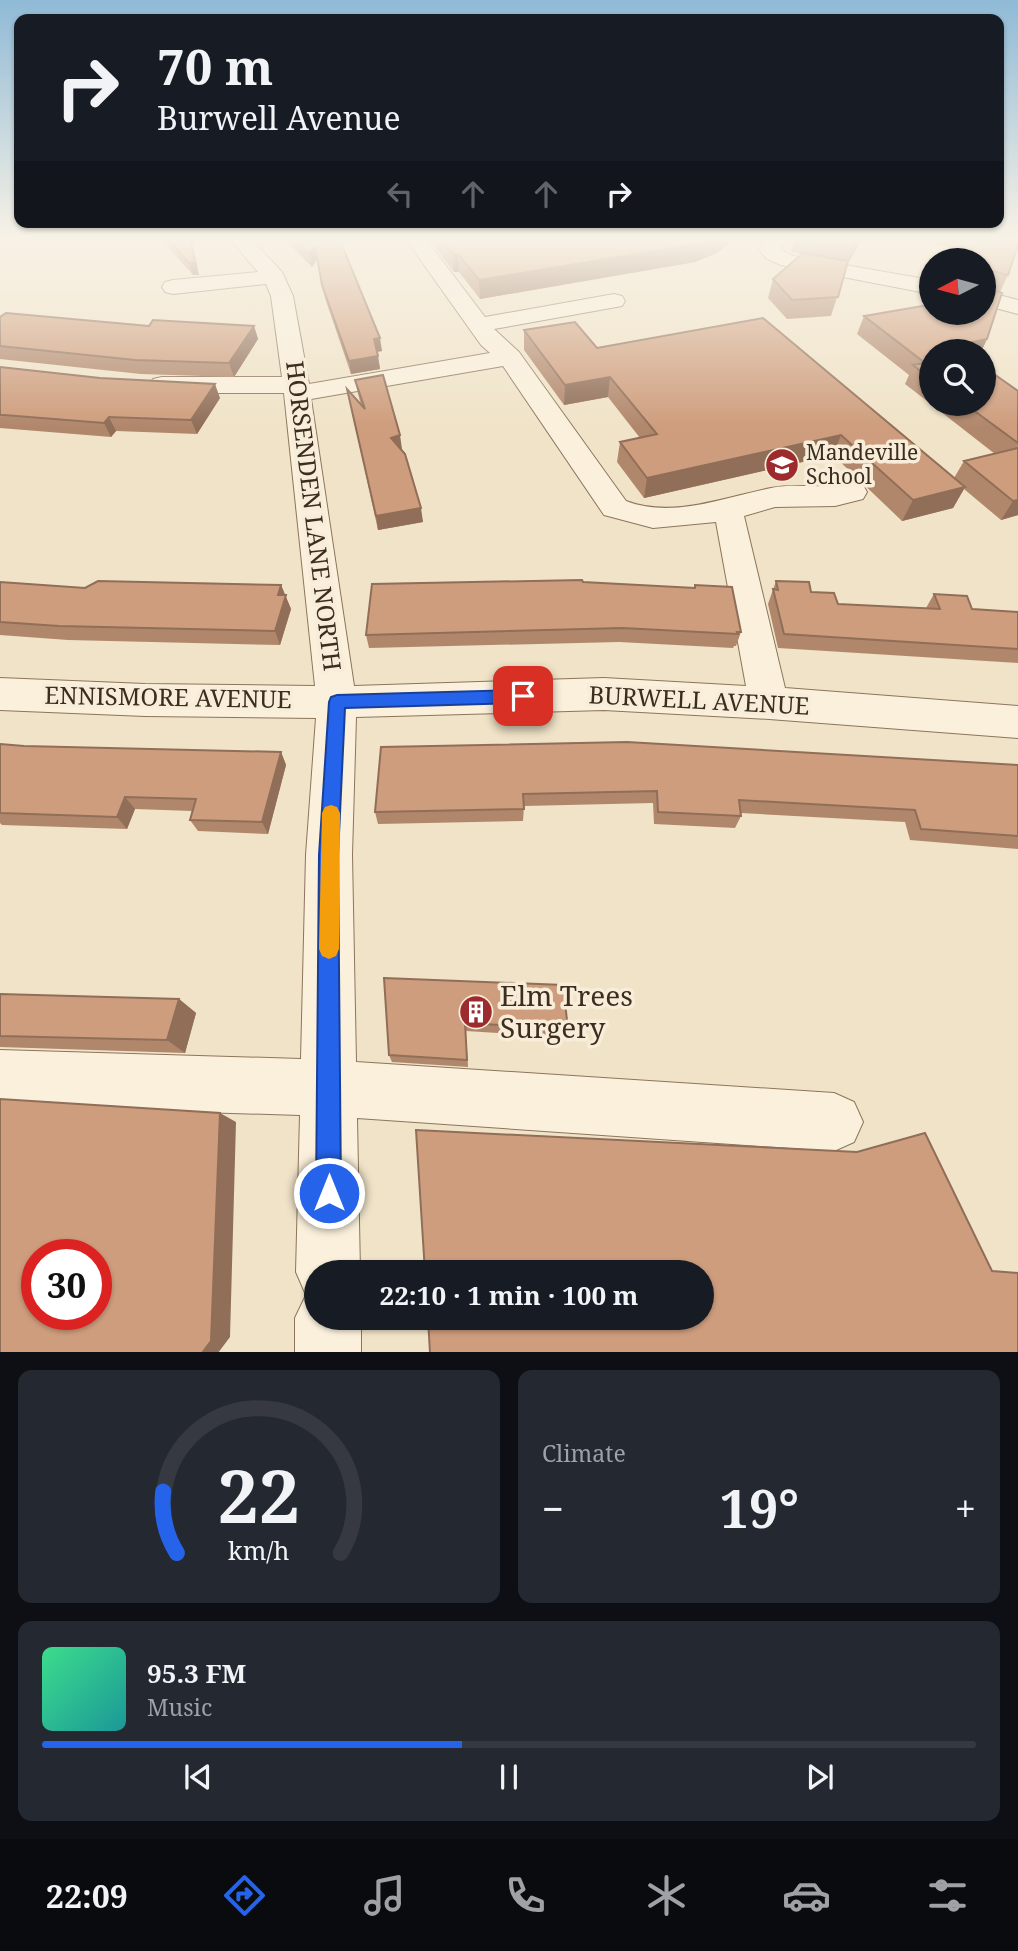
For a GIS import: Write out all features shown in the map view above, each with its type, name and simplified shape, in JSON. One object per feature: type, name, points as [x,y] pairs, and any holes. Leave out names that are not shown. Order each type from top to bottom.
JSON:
[{"type":"street","name":"HORSENDEN LANE NORTH","points":[[283,301],[297,390],[337,702],[329,855],[328,1260]]},
{"type":"street","points":[[461,301],[490,340],[510,357],[615,508],[653,518],[726,511],[773,497],[835,496],[852,492]]},
{"type":"street","points":[[479,325],[613,301]]},
{"type":"street","points":[[996,301],[1018,307]]},
{"type":"street","points":[[142,384],[297,390],[510,357]]},
{"type":"street","points":[[726,511],[732,523],[769,703]]},
{"type":"street","name":"ENNISMORE AVENUE","points":[[0,694],[145,700],[337,702]]},
{"type":"street","name":"BURWELL AVENUE","points":[[337,702],[604,694],[769,703],[1018,722]]},
{"type":"street","points":[[0,1079],[329,1088],[834,1122]]},
{"type":"street","points":[[328,1330],[328,1352]]},
{"type":"building","points":[[328,301],[365,301],[380,338],[374,339],[378,356],[349,361]]},
{"type":"building","points":[[919,307],[919,326],[991,326],[987,339],[919,339],[919,358],[864,316]]},
{"type":"building","points":[[6,313],[149,326],[153,320],[254,326],[229,363],[135,360],[0,346],[0,317]]},
{"type":"building","points":[[763,318],[965,487],[913,500],[841,435],[647,478],[620,442],[657,434],[610,377],[565,385],[524,330],[575,322],[597,348]]},
{"type":"building","points":[[0,367],[100,378],[215,384],[191,420],[109,417],[104,423],[0,415]]},
{"type":"building","points":[[383,375],[400,435],[391,438],[405,454],[421,508],[376,516],[347,389],[365,409],[355,380]]},
{"type":"building","points":[[996,375],[1018,391],[1018,443],[981,416],[996,416]]},
{"type":"building","points":[[1018,448],[1018,500],[1013,501],[964,461]]},
{"type":"building","points":[[582,580],[695,588],[695,585],[732,587],[741,632],[622,628],[366,635],[372,584]]},
{"type":"building","points":[[98,581],[281,585],[278,595],[286,595],[275,631],[0,622],[0,582],[85,588]]},
{"type":"building","points":[[776,581],[809,582],[811,592],[834,593],[838,604],[940,609],[934,594],[967,596],[972,609],[1018,612],[1018,649],[784,634],[773,589],[778,590]]},
{"type":"building","points":[[627,742],[1018,765],[1018,836],[921,829],[915,810],[739,800],[741,816],[658,812],[657,791],[523,794],[524,809],[375,812],[381,747]]},
{"type":"building","points":[[0,744],[281,752],[262,822],[190,820],[196,799],[125,797],[117,817],[0,813]]},
{"type":"building","name":"Elm Trees Surgery","points":[[384,978],[563,985],[568,1029],[465,1023],[467,1060],[389,1055]]},
{"type":"building","points":[[0,994],[179,999],[167,1040],[0,1036]]},
{"type":"building","points":[[0,1099],[220,1113],[211,1341],[203,1352],[0,1352]]},
{"type":"building","points":[[416,1130],[857,1152],[925,1133],[992,1271],[1018,1273],[1018,1352],[430,1352],[429,1330],[714,1330],[714,1260],[424,1260]]},
{"type":"slow traffic","points":[[329,949],[331,813]]},
{"type":"place","name":"Mandeville School","points":[[782,465]]},
{"type":"place","name":"Elm Trees Surgery","points":[[476,1012]]},
{"type":"route","points":[[329,1193],[329,855],[337,702],[523,696]]}]
